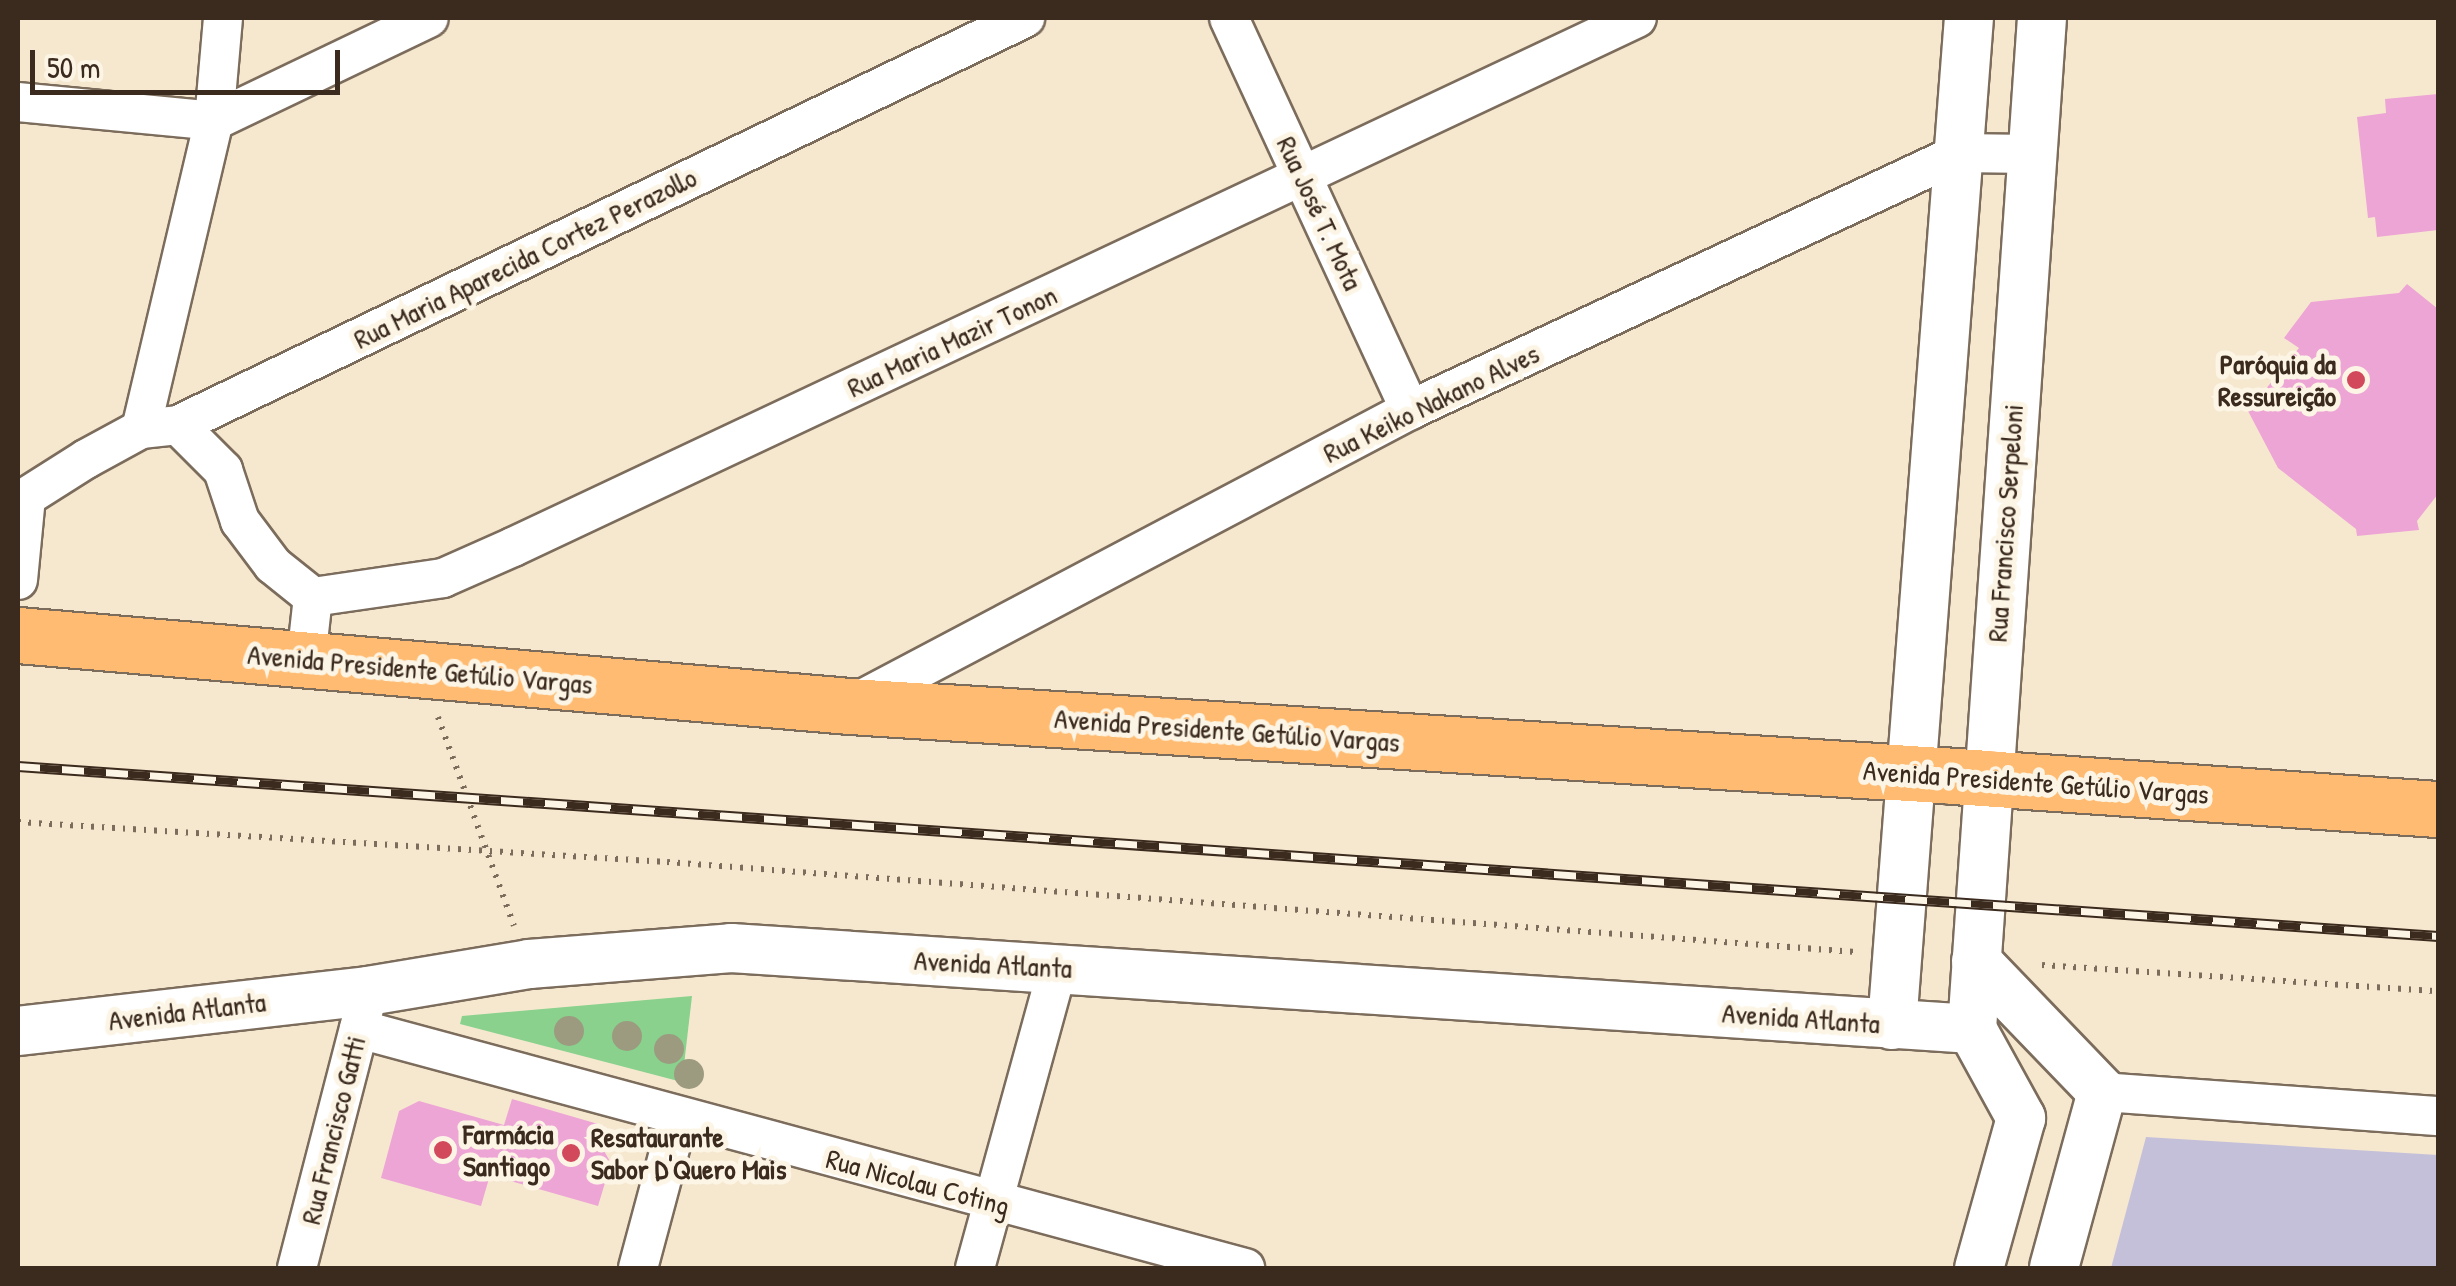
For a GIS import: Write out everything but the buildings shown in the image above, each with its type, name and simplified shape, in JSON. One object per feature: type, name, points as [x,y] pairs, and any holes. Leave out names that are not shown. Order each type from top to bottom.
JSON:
[{"type":"main road","name":"Avenida Presidente Getúlio Vargas","points":[[18,635],[850,706],[2438,809]]},
{"type":"street","points":[[141,429],[214,121],[223,18]]},
{"type":"street","points":[[18,102],[214,121],[429,18]]},
{"type":"street","name":"Rua Maria Aparecida Cortez Perazollo","points":[[18,580],[22,497],[141,429],[178,425],[1026,18]]},
{"type":"street","name":"Rua José T. Mota","points":[[1229,18],[1410,410]]},
{"type":"street","name":"Rua Maria Mazir Tonon","points":[[312,597],[379,592],[460,570],[1637,18]]},
{"type":"street","points":[[1892,1025],[1969,18]]},
{"type":"street","name":"Rua Francisco Serpeloni","points":[[1972,1029],[2042,18]]},
{"type":"street","name":"Rua Keiko Nakano Alves","points":[[850,706],[1410,410],[1960,153],[2031,154]]},
{"type":"street","points":[[178,425],[223,470],[240,521],[273,564],[312,597],[306,660]]},
{"type":"street","name":"Avenida Atlanta","points":[[21,1042],[364,1010],[530,964],[731,948],[1972,1029]]},
{"type":"street","points":[[1976,961],[2102,1092],[2438,1116]]},
{"type":"street","points":[[975,1268],[1058,967]]},
{"type":"street","name":"Rua Nicolau Coting","points":[[364,1010],[678,1119],[1245,1268]]},
{"type":"street","name":"Rua Francisco Gatti","points":[[298,1268],[364,1010]]},
{"type":"street","points":[[1972,1029],[2021,1118],[1979,1268]]},
{"type":"street","points":[[2054,1268],[2102,1092]]},
{"type":"street","points":[[638,1268],[678,1119]]},
{"type":"path","points":[[421,668],[485,855],[530,964]]},
{"type":"path","points":[[18,822],[485,855],[666,862],[1897,955]]},
{"type":"path","points":[[1976,961],[2438,992]]},
{"type":"shaded area","points":[[2146,1137],[2438,1155],[2438,1268],[2111,1268]]},
{"type":"green space","points":[[692,996],[682,1082],[460,1024],[462,1016]]},
{"type":"railway","points":[[18,766],[2438,936]]},
{"type":"place","name":"Paróquia da Ressureição","points":[[2356,380]]},
{"type":"place","name":"Farmácia Santiago","points":[[443,1150]]},
{"type":"place","name":"Resataurante Sabor D'Quero Mais","points":[[571,1153]]}]
